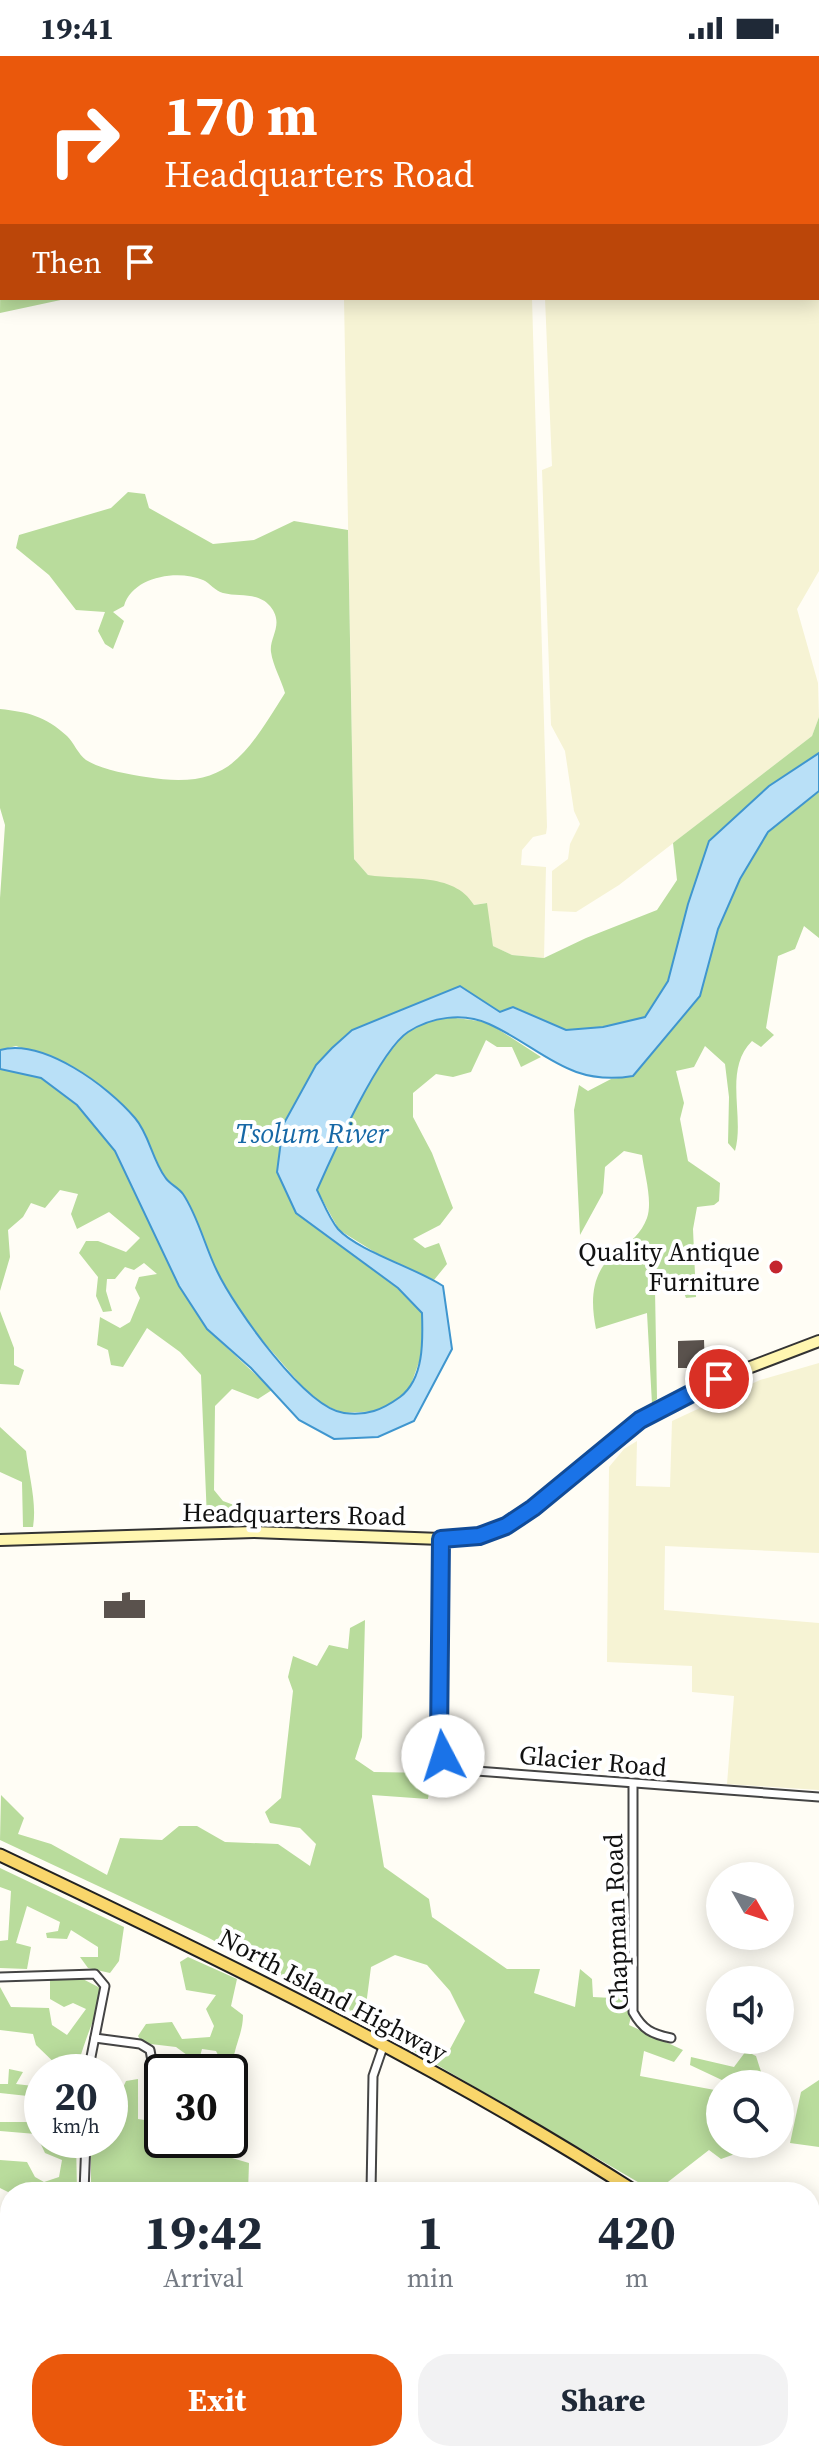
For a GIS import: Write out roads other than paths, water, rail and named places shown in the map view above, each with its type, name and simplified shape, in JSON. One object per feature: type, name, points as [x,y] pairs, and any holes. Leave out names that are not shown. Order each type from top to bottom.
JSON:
[{"type":"main road","name":"Headquarters Road","points":[[0,1540],[254,1532],[441,1539],[479,1536],[506,1526],[533,1508],[640,1420],[719,1379],[819,1341]]},
{"type":"main road","name":"North Island Highway","points":[[0,1855],[262,1979],[529,2125],[620,2182]]},
{"type":"street","name":"Glacier Road","points":[[441,1539],[439,1742],[443,1756],[451,1766],[463,1770],[819,1797]]},
{"type":"street","name":"Chapman Road","points":[[633,1784],[633,2012],[651,2034],[671,2038]]},
{"type":"street","points":[[0,1977],[95,1974],[105,1986],[92,2054]]},
{"type":"street","points":[[95,2038],[140,2044],[150,2050],[151,2054]]},
{"type":"street","points":[[371,2182],[373,2076],[384,2044]]},
{"type":"street","points":[[84,2182],[85,2158]]},
{"type":"water","name":"Tsolum River","points":[[819,753],[819,791],[768,832],[740,879],[718,929],[700,996],[633,1076],[610,1078],[573,1071],[489,1024],[458,1017],[427,1023],[408,1032],[384,1060],[358,1105],[317,1190],[335,1225],[347,1237],[443,1286],[452,1349],[414,1421],[378,1437],[334,1439],[299,1420],[251,1368],[207,1329],[179,1286],[115,1151],[77,1105],[41,1078],[0,1069],[0,1050],[17,1048],[35,1051],[74,1068],[109,1092],[140,1124],[161,1170],[188,1203],[226,1287],[272,1354],[310,1394],[328,1407],[352,1414],[380,1409],[400,1397],[414,1380],[420,1359],[422,1313],[398,1288],[296,1213],[277,1172],[283,1125],[316,1065],[352,1030],[460,986],[500,1012],[513,1007],[566,1030],[603,1027],[645,1017],[668,981],[688,904],[709,841],[769,786]]},
{"type":"place","name":"Quality Antique Furniture","points":[[776,1267]]}]
